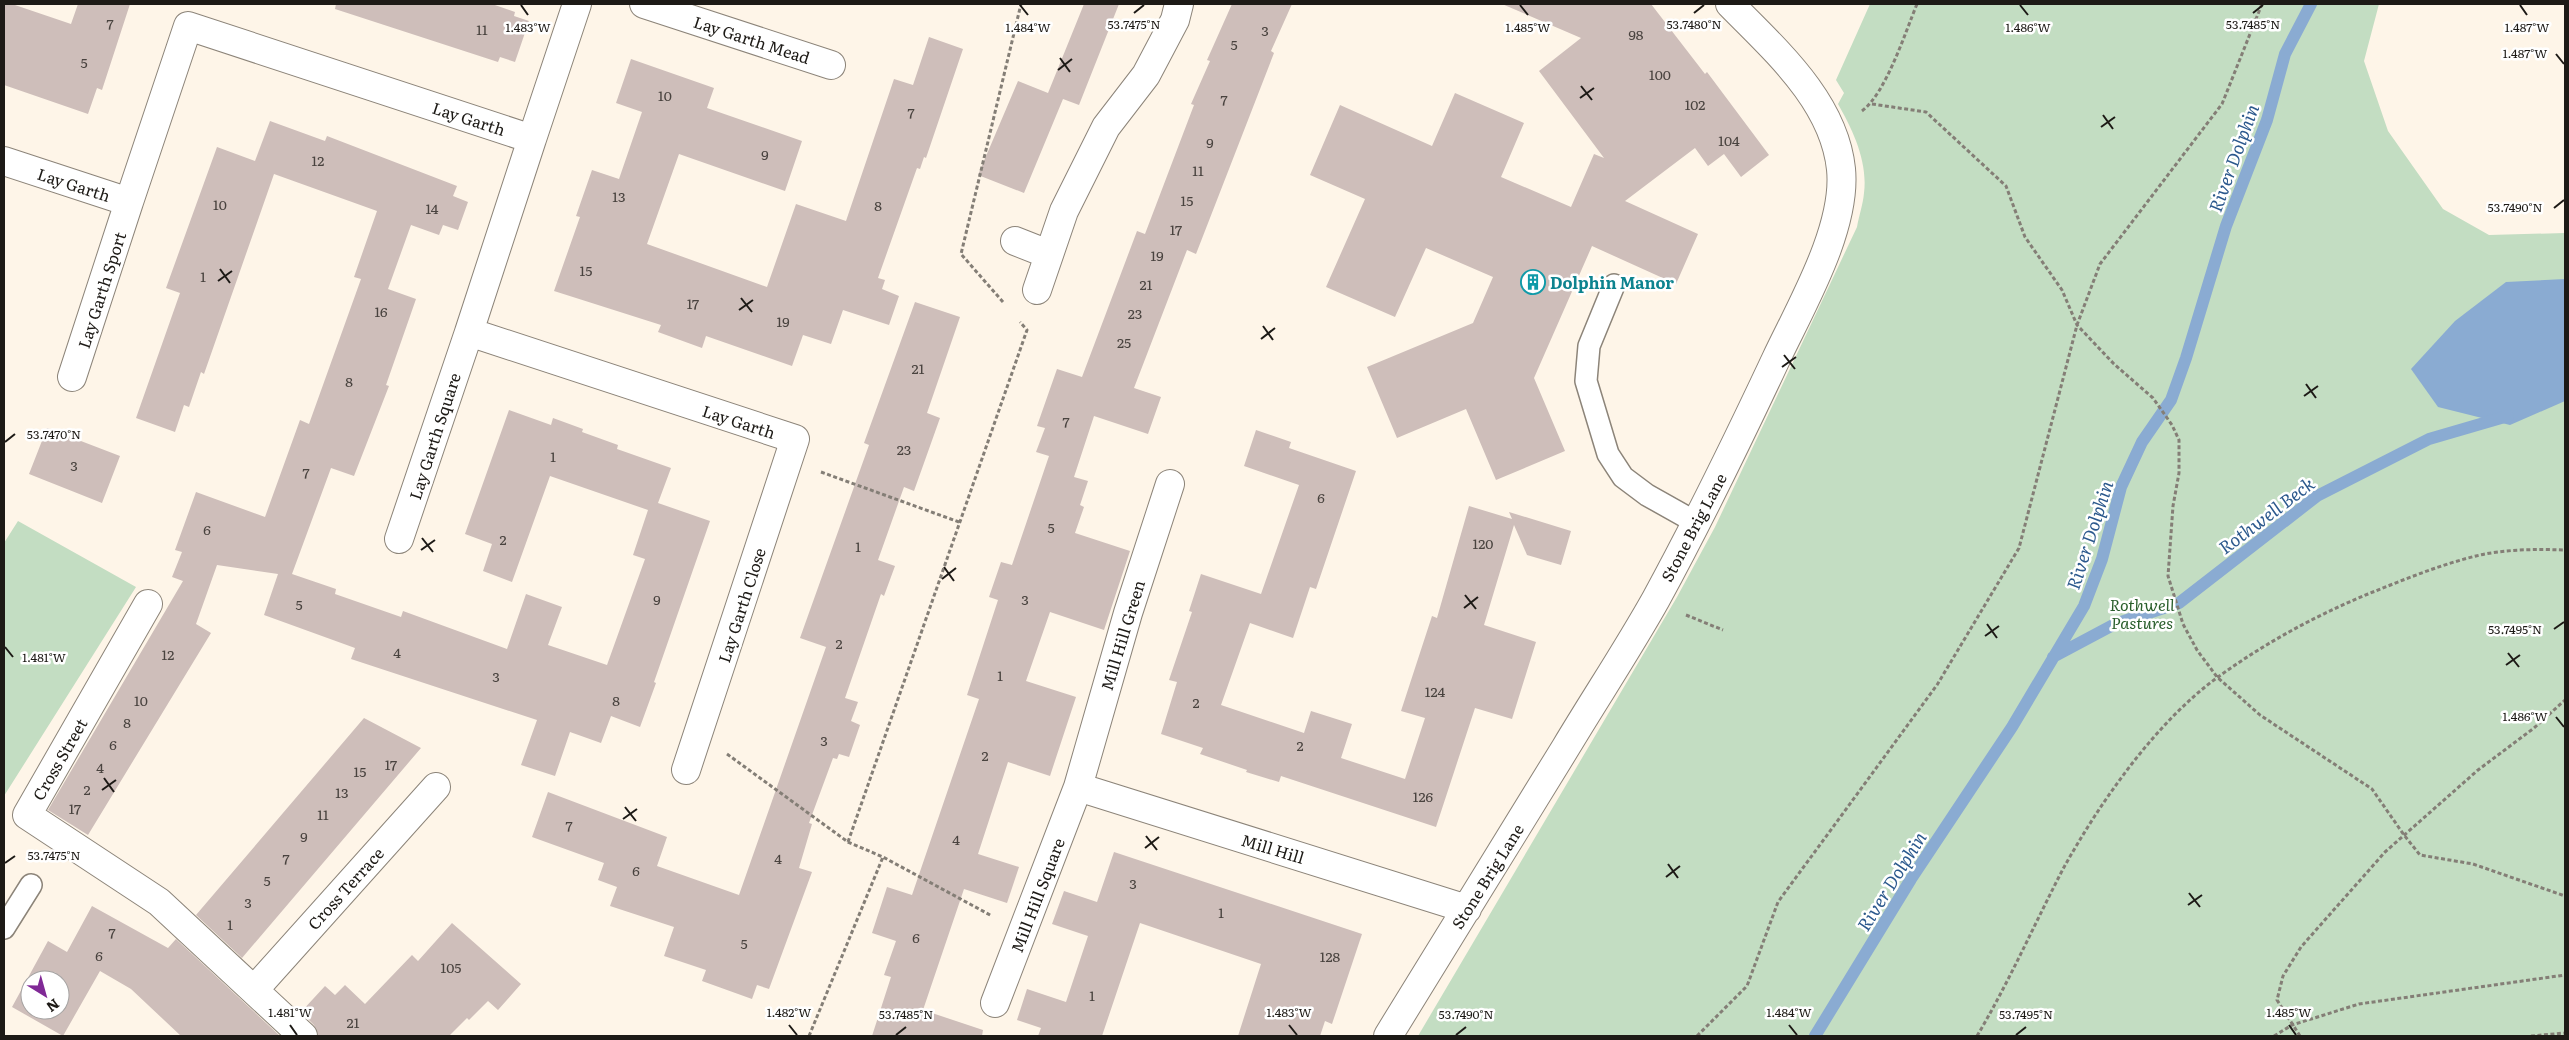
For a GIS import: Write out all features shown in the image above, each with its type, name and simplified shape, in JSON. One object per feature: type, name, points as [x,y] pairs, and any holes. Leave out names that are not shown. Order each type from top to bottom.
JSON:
[{"type":"street","points":[[468,332],[577,4]]},
{"type":"street","name":"Lay Garth Mead","points":[[644,4],[831,65]]},
{"type":"street","points":[[1037,290],[1064,211],[1106,127],[1146,75],[1175,20],[1179,4]]},
{"type":"street","name":"Stone Brig Lane","points":[[1388,1036],[1654,602],[1697,523],[1808,290],[1836,223],[1841,197],[1841,169],[1834,133],[1817,103],[1785,60],[1730,4]]},
{"type":"street","name":"Lay Garth","points":[[4,161],[129,202],[192,15],[532,139]]},
{"type":"street","name":"Lay Garth Sport","points":[[72,377],[129,202]]},
{"type":"street","points":[[1015,242],[1048,254]]},
{"type":"street","name":"Lay Garth","points":[[468,332],[792,449]]},
{"type":"street","name":"Lay Garth Square","points":[[399,539],[468,332]]},
{"type":"street","name":"Lay Garth Close","points":[[686,770],[792,449]]},
{"type":"street","name":"Mill Hill Green","points":[[1078,787],[1128,613],[1170,484]]},
{"type":"street","name":"Cross Street","points":[[148,604],[27,815],[160,902],[303,1036]]},
{"type":"street","name":"Cross Terrace","points":[[254,990],[436,787]]},
{"type":"street","name":"Mill Hill","points":[[1078,787],[1467,909]]},
{"type":"street","name":"Mill Hill Square","points":[[996,1003],[1078,787]]},
{"type":"lane","points":[[1614,285],[1589,346],[1586,381],[1608,454],[1623,478],[1647,495],[1697,523]]},
{"type":"lane","points":[[4,928],[31,885]]},
{"type":"path","points":[[1009,309],[960,254],[1021,4]]},
{"type":"path","points":[[1834,133],[1872,104],[1917,4]]},
{"type":"path","points":[[1697,1036],[1747,986],[1778,902],[1937,685],[2019,548],[2078,325],[2100,264],[2222,104],[2262,4]]},
{"type":"path","points":[[1872,104],[1926,112],[2006,186],[2025,237],[2062,290],[2078,325],[2114,364],[2153,398],[2172,426],[2179,440],[2179,473],[2173,506],[2168,576],[2183,624],[2197,650],[2217,677],[2260,715],[2372,789],[2420,855],[2473,864],[2565,896]]},
{"type":"path","points":[[848,842],[1027,330],[1015,316]]},
{"type":"path","points":[[792,449],[959,522]]},
{"type":"path","points":[[1977,1036],[2001,995],[2064,869],[2104,804],[2140,754],[2172,718],[2217,677],[2284,633],[2340,606],[2398,582],[2477,556],[2540,549],[2565,550]]},
{"type":"path","points":[[2300,1036],[2277,1000],[2283,976],[2301,947],[2385,852],[2478,770],[2534,728],[2565,700]]},
{"type":"path","points":[[698,733],[848,842],[883,857],[1024,932]]},
{"type":"path","points":[[809,1036],[883,857]]},
{"type":"path","points":[[2274,1036],[2292,1025],[2359,1004],[2565,975]]},
{"type":"path","points":[[2531,1036],[2565,1033]]},
{"type":"green space","name":"Rothwell Pastures","points":[[1870,4],[2379,4],[2364,61],[2388,131],[2443,209],[2489,235],[2565,233],[2565,1036],[1418,1036],[1677,597],[1715,527],[1857,227],[1864,193],[1864,170],[1854,135],[1838,104],[1844,93],[1836,80]]},
{"type":"green space","points":[[18,521],[136,587],[4,796],[4,543]]},
{"type":"water","points":[[2565,279],[2565,401],[2510,425],[2438,407],[2411,369],[2455,321],[2506,282]]},
{"type":"building","points":[[4,4],[12,4],[71,24],[78,4],[130,4],[102,90],[97,88],[88,114],[4,85]]},
{"type":"building","points":[[336,4],[492,4],[515,12],[514,16],[529,21],[515,62],[500,57],[498,62],[335,9]]},
{"type":"building","points":[[1084,4],[1119,4],[1079,105],[1063,99],[1024,193],[978,175],[1018,81],[1048,93]]},
{"type":"building","points":[[1232,4],[1292,4],[1271,51],[1274,53],[1196,254],[1187,250],[1134,388],[1161,397],[1148,434],[1094,416],[1074,477],[1088,481],[1080,505],[1084,507],[1075,533],[1130,551],[1104,630],[1050,612],[1026,681],[1076,697],[1050,776],[1008,762],[978,854],[1019,867],[1007,903],[964,889],[923,1010],[983,1030],[982,1036],[872,1036],[891,977],[884,975],[896,941],[872,933],[887,887],[912,895],[979,699],[967,695],[998,600],[989,597],[1001,562],[1012,565],[1049,456],[1036,452],[1045,428],[1037,426],[1057,369],[1082,377],[1137,231],[1145,234],[1194,105],[1191,104],[1210,61],[1207,60]]},
{"type":"building","name":"Dolphin Manor","points":[[1502,4],[1651,4],[1705,74],[1707,72],[1769,155],[1741,177],[1724,154],[1708,166],[1695,148],[1625,201],[1698,234],[1676,284],[1592,246],[1534,378],[1565,451],[1496,480],[1466,409],[1397,438],[1367,367],[1473,323],[1493,277],[1426,248],[1395,317],[1326,287],[1365,199],[1310,175],[1340,105],[1432,146],[1455,93],[1524,123],[1501,177],[1571,207],[1594,154],[1604,158],[1539,71],[1581,38]]},
{"type":"building","points":[[929,37],[963,49],[926,158],[924,157],[920,169],[917,168],[878,278],[885,280],[882,289],[899,296],[889,325],[843,310],[831,344],[803,335],[792,366],[706,336],[702,348],[658,332],[661,325],[554,291],[580,217],[576,216],[592,170],[619,179],[642,112],[616,103],[631,59],[714,88],[707,108],[802,141],[785,191],[679,154],[647,244],[767,287],[796,204],[846,221],[894,79],[913,85]]},
{"type":"building","points":[[270,121],[325,141],[327,136],[457,186],[453,196],[468,202],[458,230],[443,225],[439,235],[411,225],[388,289],[416,299],[386,385],[389,386],[354,476],[331,468],[292,574],[336,589],[335,594],[401,617],[403,611],[507,649],[526,594],[562,607],[548,645],[607,665],[645,559],[633,555],[648,510],[550,476],[512,582],[483,571],[492,544],[465,534],[509,410],[551,425],[553,418],[583,429],[582,432],[618,445],[617,449],[671,468],[658,503],[710,521],[640,727],[611,716],[601,743],[570,732],[555,776],[521,765],[537,720],[351,659],[355,648],[264,615],[278,574],[217,565],[196,624],[211,633],[88,835],[48,810],[183,581],[172,577],[182,552],[175,550],[196,492],[265,517],[300,420],[309,424],[361,279],[354,277],[377,211],[274,174],[204,374],[201,372],[189,407],[184,405],[175,432],[136,418],[180,293],[166,288],[217,147],[255,161]]},
{"type":"building","points":[[915,302],[960,317],[927,413],[940,418],[914,491],[904,487],[878,560],[895,566],[884,596],[881,594],[845,698],[858,702],[851,721],[860,725],[849,757],[839,754],[837,759],[833,758],[809,823],[812,824],[799,868],[812,872],[769,989],[757,985],[752,999],[702,981],[706,970],[664,956],[674,927],[610,906],[617,887],[598,880],[604,863],[532,837],[548,792],[667,837],[657,866],[739,895],[826,647],[800,638],[869,445],[864,443]]},
{"type":"building","points":[[47,428],[120,456],[102,503],[29,474]]},
{"type":"building","points":[[1256,430],[1291,442],[1289,448],[1356,471],[1316,589],[1310,587],[1293,638],[1250,623],[1221,705],[1304,733],[1311,711],[1352,724],[1341,758],[1405,779],[1425,718],[1401,711],[1432,616],[1437,618],[1469,506],[1512,519],[1509,512],[1571,531],[1561,565],[1527,555],[1514,525],[1484,625],[1536,642],[1512,719],[1475,708],[1436,827],[1281,776],[1279,782],[1246,772],[1247,770],[1200,754],[1203,748],[1161,734],[1177,682],[1169,680],[1192,612],[1189,611],[1201,574],[1261,594],[1299,485],[1244,466]]},
{"type":"building","points":[[364,718],[421,748],[242,958],[196,915]]},
{"type":"building","points":[[1114,852],[1362,934],[1332,1024],[1325,1021],[1320,1036],[1238,1036],[1261,964],[1140,923],[1102,1036],[1038,1036],[1041,1028],[1017,1020],[1027,989],[1066,1002],[1088,936],[1052,924],[1064,891],[1097,902]]},
{"type":"building","points":[[92,906],[168,948],[176,939],[280,1036],[181,1036],[131,989],[100,971],[63,1036],[35,1020],[70,1020],[70,970],[32,970],[48,941],[67,952]]},
{"type":"building","points":[[452,923],[521,984],[498,1010],[488,1001],[449,1036],[318,1036],[314,1025],[301,1012],[325,986],[335,995],[345,985],[365,1004],[412,955],[418,961]]},
{"type":"building","points":[[20,992],[20,1012],[12,1007]]},
{"type":"waterway","name":"River Dolphin","points":[[1815,1036],[1911,879],[2012,727],[2084,606],[2102,559],[2121,487],[2142,442],[2171,400],[2186,358],[2226,226],[2267,120],[2285,54],[2311,4]]},
{"type":"waterway","name":"Rothwell Beck","points":[[2053,657],[2115,624],[2179,603],[2317,496],[2429,439],[2508,416]]},
{"type":"place","name":"Dolphin Manor","points":[[1533,282]]}]
